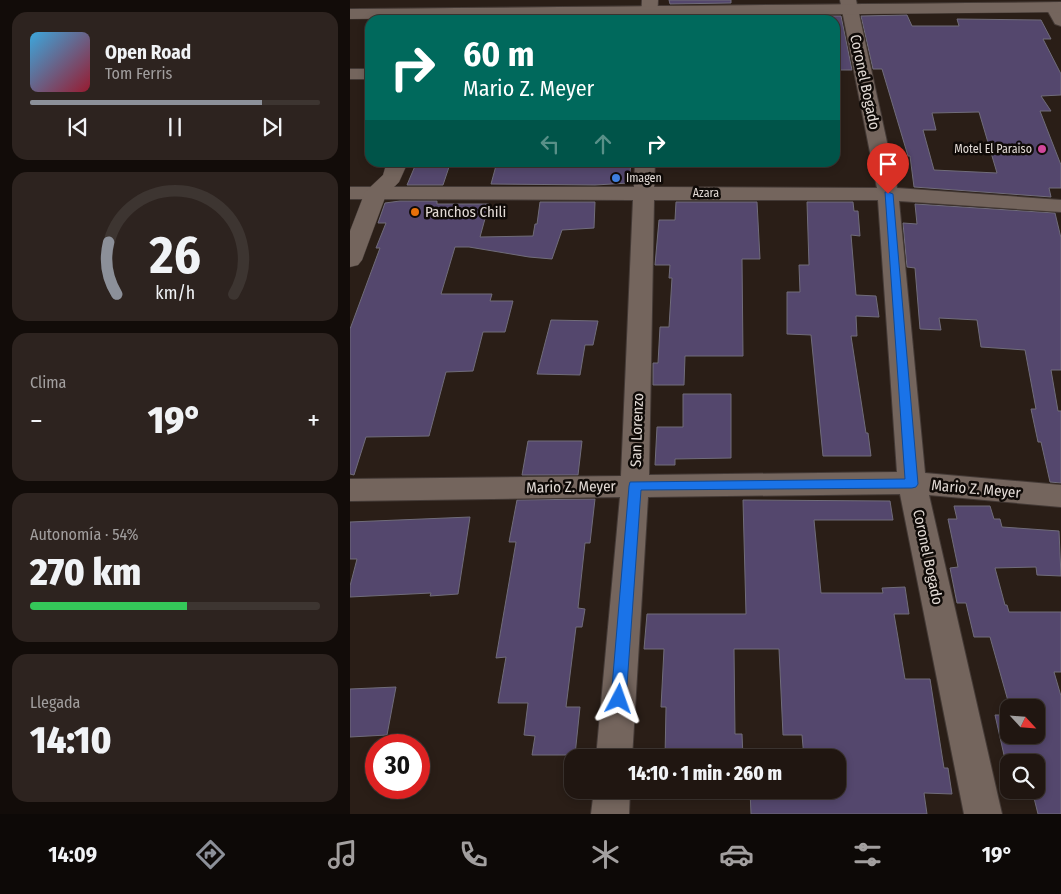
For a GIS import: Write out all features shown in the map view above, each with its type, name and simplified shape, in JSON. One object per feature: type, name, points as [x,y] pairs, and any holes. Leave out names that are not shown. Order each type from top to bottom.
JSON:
[{"type":"street","points":[[350,14],[849,5],[1056,9]]},
{"type":"street","name":"Coronel Bogado","points":[[849,5],[888,194],[912,484],[983,814]]},
{"type":"street","points":[[350,74],[365,74]]},
{"type":"street","points":[[376,192],[373,178],[378,167]]},
{"type":"street","points":[[350,260],[376,192],[392,178],[396,167]]},
{"type":"street","name":"San Lorenzo","points":[[615,749],[635,486],[645,167]]},
{"type":"street","name":"Azara","points":[[350,193],[644,192],[888,194],[1061,206]]},
{"type":"street","name":"Mario Z. Meyer","points":[[350,490],[912,484],[1061,496]]},
{"type":"street","points":[[610,814],[611,799]]},
{"type":"building","points":[[669,0],[731,0],[731,3],[670,4]]},
{"type":"building","points":[[907,15],[912,26],[959,26],[957,19],[1041,20],[1051,39],[1043,39],[1061,74],[1061,95],[1041,96],[1051,111],[1040,111],[1061,165],[1061,188],[1049,188],[1051,197],[914,187],[910,156],[908,156],[882,69],[873,69],[861,16]],"holes":[[[979,112],[997,173],[934,170],[923,130],[936,130],[932,113]]]},
{"type":"building","points":[[840,16],[841,16],[852,70],[840,70]]},
{"type":"building","points":[[415,167],[449,167],[443,185],[407,185]]},
{"type":"building","points":[[496,167],[631,167],[629,183],[595,185],[491,184]]},
{"type":"building","points":[[437,201],[437,204],[489,204],[480,237],[533,236],[540,202],[595,202],[594,228],[562,230],[552,259],[469,247],[455,247],[441,294],[492,294],[490,301],[513,301],[505,332],[483,332],[473,371],[446,372],[429,436],[366,437],[354,475],[350,474],[350,329],[380,248],[376,248],[386,223],[378,223],[385,203]]},
{"type":"building","points":[[676,202],[757,202],[760,259],[742,259],[743,356],[685,356],[684,385],[653,385],[653,363],[658,363],[660,327],[669,327],[672,278],[669,278],[670,265],[655,265],[659,220],[675,220]]},
{"type":"building","points":[[807,202],[853,202],[854,211],[858,211],[860,236],[851,235],[856,295],[876,296],[879,317],[856,316],[857,336],[851,336],[871,456],[823,456],[811,335],[787,334],[787,292],[800,292],[799,265],[809,265]]},
{"type":"building","points":[[915,204],[1055,213],[1061,238],[1061,370],[1051,370],[1058,411],[1061,411],[1061,483],[1050,482],[1041,442],[1038,442],[1031,409],[1036,409],[1025,350],[981,347],[977,320],[939,318],[941,330],[920,329],[915,268],[907,267],[903,223],[917,224]]},
{"type":"building","points":[[551,320],[598,321],[593,345],[585,345],[580,375],[537,374]]},
{"type":"building","points":[[683,394],[731,394],[731,458],[675,459],[675,465],[655,465],[657,427],[683,427]]},
{"type":"building","points":[[528,441],[582,441],[578,475],[522,475]]},
{"type":"building","points":[[595,499],[590,543],[585,543],[578,608],[585,609],[582,627],[576,627],[566,707],[580,707],[576,749],[564,749],[564,755],[532,755],[535,736],[524,735],[528,703],[498,703],[506,657],[496,658],[516,542],[509,542],[517,500]]},
{"type":"building","points":[[743,500],[890,501],[893,520],[814,520],[821,593],[883,593],[882,588],[905,587],[909,614],[894,614],[905,679],[930,679],[944,768],[948,768],[952,794],[924,793],[927,814],[751,814],[750,799],[846,799],[846,749],[803,749],[802,735],[783,735],[779,649],[734,649],[735,734],[742,734],[743,749],[665,749],[666,707],[661,707],[664,649],[644,649],[647,614],[746,614]]},
{"type":"building","points":[[954,506],[990,506],[994,519],[1000,519],[1002,527],[1059,531],[1061,576],[1037,575],[1036,567],[995,568],[1005,605],[1007,605],[1009,612],[1061,612],[1061,672],[1054,672],[1061,696],[1061,814],[1038,814],[1034,799],[1045,799],[1045,754],[1004,754],[1002,744],[1045,744],[1045,699],[1007,699],[990,637],[974,637],[966,603],[957,603],[950,568],[958,567],[948,519],[957,519]]},
{"type":"building","points":[[470,517],[458,594],[430,596],[431,593],[350,597],[350,586],[357,559],[350,559],[350,522]]},
{"type":"building","points":[[396,687],[387,734],[365,734],[365,736],[350,737],[350,689]]},
{"type":"building","points":[[995,715],[1000,715],[1000,737]]},
{"type":"place","name":"Motel El Paraiso","points":[[1042,149]]},
{"type":"place","name":"Imagen","points":[[616,178]]},
{"type":"place","name":"Panchos Chili","points":[[415,212]]},
{"type":"route","points":[[619,699],[635,486],[912,484],[888,194]]}]
